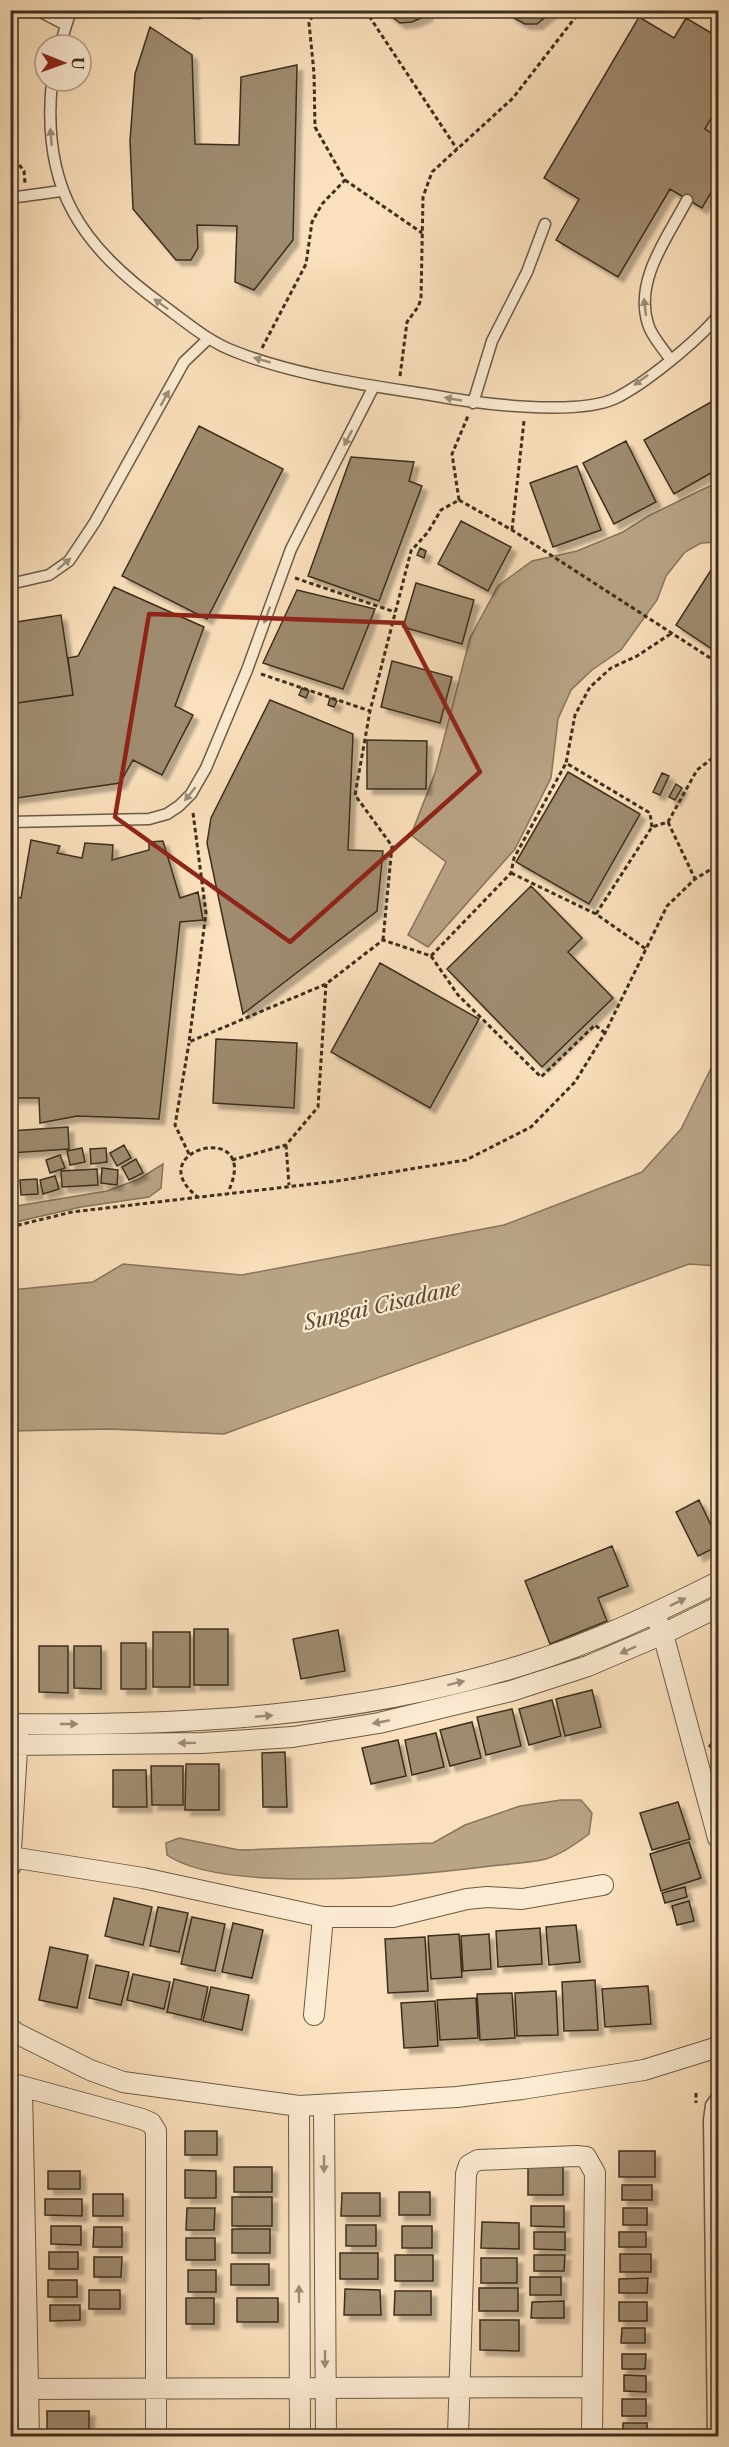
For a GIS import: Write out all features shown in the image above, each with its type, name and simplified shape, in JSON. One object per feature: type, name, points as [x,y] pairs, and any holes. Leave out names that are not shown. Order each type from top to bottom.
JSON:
[{"type":"street","points":[[10,1867],[14,1724],[151,1723],[290,1713],[415,1693],[527,1664],[654,1614],[718,1582]]},
{"type":"street","points":[[14,1745],[152,1744],[293,1737],[418,1714],[536,1684],[588,1666],[663,1634],[718,1607]]},
{"type":"street","points":[[654,1614],[663,1634],[718,1838]]},
{"type":"street","points":[[415,1693],[418,1714]]},
{"type":"street","points":[[151,1723],[152,1744]]},
{"type":"street","points":[[11,1857],[143,1878],[323,1917],[393,1917],[467,1899],[487,1897],[522,1899],[603,1886]]},
{"type":"street","points":[[314,2014],[323,1917]]},
{"type":"street","points":[[10,2028],[90,2070],[123,2082],[299,2106],[458,2097],[522,2089],[645,2070],[718,2047]]},
{"type":"street","points":[[29,2436],[20,2389],[16,2086],[142,2119],[151,2123],[156,2131],[156,2436]]},
{"type":"street","points":[[324,2105],[326,2436]]},
{"type":"street","points":[[299,2106],[300,2436]]},
{"type":"street","points":[[458,2436],[466,2174],[469,2164],[478,2160],[577,2156],[586,2157],[595,2173],[592,2436]]},
{"type":"street","points":[[20,2389],[591,2387]]},
{"type":"lane","points":[[37,10],[66,25]]},
{"type":"lane","points":[[64,33],[71,10]]},
{"type":"lane","points":[[138,10],[199,13]]},
{"type":"lane","points":[[52,93],[51,139],[61,191],[91,241],[107,261],[132,284],[208,339],[256,359],[374,386],[473,403],[566,406],[616,398],[698,337],[718,316]]},
{"type":"lane","points":[[10,198],[61,191]]},
{"type":"lane","points":[[670,358],[648,326],[644,296],[653,266],[687,200]]},
{"type":"lane","points":[[473,403],[492,341],[527,272],[545,224]]},
{"type":"lane","points":[[10,584],[49,575],[69,561],[95,522],[184,362],[208,339]]},
{"type":"lane","points":[[10,822],[149,819],[167,814],[190,794],[206,768],[247,670],[291,549],[374,386]]},
{"type":"lane","points":[[713,2436],[709,2120],[711,2105],[718,2096]]},
{"type":"path","points":[[315,10],[309,23],[314,73],[315,127],[345,180],[422,233]]},
{"type":"path","points":[[365,10],[457,149]]},
{"type":"path","points":[[398,390],[407,322],[418,308],[421,299],[423,197],[432,172],[513,98],[581,10]]},
{"type":"path","points":[[10,153],[24,171],[26,196]]},
{"type":"path","points":[[256,359],[306,264],[312,222],[322,204],[345,180]]},
{"type":"path","points":[[459,500],[452,454],[473,403]]},
{"type":"path","points":[[512,530],[526,406]]},
{"type":"path","points":[[459,500],[530,541],[718,663]]},
{"type":"path","points":[[189,1042],[326,984],[383,940],[392,846],[356,795],[370,711],[411,551],[428,532],[441,510],[459,500]]},
{"type":"path","points":[[282,573],[395,612]]},
{"type":"path","points":[[431,956],[511,873],[514,858],[566,763],[575,715],[590,687],[611,668],[637,656],[672,633]]},
{"type":"path","points":[[247,670],[370,711]]},
{"type":"path","points":[[596,914],[652,827],[668,822],[697,770],[718,754]]},
{"type":"path","points":[[566,763],[650,813],[652,827]]},
{"type":"path","points":[[189,1154],[175,1125],[189,1042],[204,913],[190,794]]},
{"type":"path","points":[[668,822],[695,879]]},
{"type":"path","points":[[10,1227],[72,1212],[200,1199],[228,1192],[337,1181],[466,1160],[531,1127],[575,1082],[604,1033],[668,906],[695,879],[718,865]]},
{"type":"path","points":[[511,873],[596,914],[646,949]]},
{"type":"path","points":[[383,940],[431,956],[458,995],[541,1077],[594,1025],[604,1033]]},
{"type":"path","points":[[232,1160],[286,1145],[318,1107],[326,984]]},
{"type":"path","points":[[286,1145],[289,1186]]},
{"type":"path","points":[[200,1199],[186,1188],[182,1170],[189,1154],[203,1146],[220,1148],[232,1160],[235,1176],[228,1192]]},
{"type":"highlighted area","points":[[149,614],[403,623],[480,772],[290,942],[115,817]]},
{"type":"water","points":[[718,482],[718,542],[701,543],[685,552],[666,576],[657,600],[621,650],[592,670],[571,690],[558,719],[551,778],[515,849],[428,947],[408,935],[446,862],[411,835],[435,773],[470,638],[498,586],[532,561],[577,551],[623,532],[648,516]]},
{"type":"water","name":"Sungai Cisadane","points":[[718,1054],[718,1266],[689,1264],[224,1434],[109,1429],[11,1431],[11,1290],[93,1282],[123,1264],[242,1275],[504,1225],[642,1172],[681,1129]]},
{"type":"water","points":[[163,1164],[161,1188],[149,1197],[81,1207],[11,1223],[11,1207],[107,1191],[139,1179]]},
{"type":"water","points":[[561,1800],[581,1800],[592,1813],[589,1834],[558,1854],[533,1862],[419,1874],[324,1879],[232,1875],[194,1867],[167,1855],[166,1843],[179,1838],[239,1850],[433,1843],[465,1825],[520,1806]]},
{"type":"building","points":[[383,10],[429,10],[426,16],[412,22],[400,23]]},
{"type":"building","points":[[507,10],[554,10],[537,24],[525,24],[512,17]]},
{"type":"building","points":[[639,17],[674,38],[686,18],[718,37],[718,106],[705,129],[718,137],[718,180],[702,208],[670,189],[618,277],[556,240],[579,199],[544,178]]},
{"type":"building","points":[[150,27],[192,55],[195,144],[239,145],[241,77],[297,65],[293,240],[254,290],[235,282],[237,226],[197,225],[198,248],[191,260],[176,260],[133,209],[130,141],[135,74]]},
{"type":"building","points":[[10,352],[14,413],[10,434]]},
{"type":"building","points":[[718,398],[718,469],[674,494],[644,440]]},
{"type":"building","points":[[199,426],[283,469],[207,619],[122,576]]},
{"type":"building","points":[[626,441],[656,502],[614,524],[583,463]]},
{"type":"building","points":[[351,457],[414,462],[409,481],[422,486],[379,601],[308,576]]},
{"type":"building","points":[[577,466],[601,530],[553,547],[530,483]]},
{"type":"building","points":[[461,521],[511,547],[488,591],[438,564]]},
{"type":"building","points":[[420,548],[426,551],[424,558],[417,555]]},
{"type":"building","points":[[718,559],[718,653],[676,625]]},
{"type":"building","points":[[416,583],[474,600],[462,644],[403,627]]},
{"type":"building","points":[[114,587],[204,627],[175,706],[193,715],[162,775],[133,760],[120,783],[10,799],[10,704],[73,695],[68,658],[78,656]]},
{"type":"building","points":[[297,590],[375,609],[343,689],[263,663]]},
{"type":"building","points":[[61,615],[73,695],[10,704],[10,623]]},
{"type":"building","points":[[392,661],[452,677],[440,723],[381,707]]},
{"type":"building","points":[[302,688],[309,691],[306,698],[299,695]]},
{"type":"building","points":[[330,698],[337,701],[334,707],[328,705]]},
{"type":"building","points":[[270,700],[353,734],[348,850],[383,851],[377,911],[243,1014],[207,843],[211,818]]},
{"type":"building","points":[[367,740],[427,741],[426,789],[367,789]]},
{"type":"building","points":[[568,772],[640,814],[589,904],[516,862]]},
{"type":"building","points":[[662,773],[669,776],[660,795],[653,792]]},
{"type":"building","points":[[676,784],[682,788],[675,800],[669,797]]},
{"type":"building","points":[[31,840],[60,846],[57,853],[82,858],[85,843],[113,845],[112,860],[149,850],[149,842],[163,841],[180,898],[198,892],[203,920],[180,922],[159,1119],[77,1116],[40,1123],[39,1098],[10,1098],[10,976],[18,958],[18,934],[10,935],[10,896],[21,898]]},
{"type":"building","points":[[531,886],[582,938],[568,952],[613,998],[542,1067],[447,969]]},
{"type":"building","points":[[380,963],[479,1019],[430,1108],[331,1052]]},
{"type":"building","points":[[216,1039],[297,1043],[294,1108],[213,1103]]},
{"type":"building","points":[[68,1127],[69,1149],[10,1153],[10,1131]]},
{"type":"building","points":[[124,1145],[131,1158],[117,1166],[110,1153]]},
{"type":"building","points":[[82,1148],[85,1162],[70,1165],[67,1151]]},
{"type":"building","points":[[106,1148],[107,1162],[91,1164],[90,1149]]},
{"type":"building","points":[[60,1155],[65,1168],[50,1173],[46,1160]]},
{"type":"building","points":[[136,1159],[143,1173],[129,1180],[122,1167]]},
{"type":"building","points":[[102,1168],[118,1170],[117,1185],[101,1183]]},
{"type":"building","points":[[97,1169],[98,1185],[62,1187],[61,1171]]},
{"type":"building","points":[[55,1176],[59,1189],[43,1194],[40,1180]]},
{"type":"building","points":[[37,1179],[38,1194],[21,1195],[20,1180]]},
{"type":"building","points":[[699,1500],[718,1540],[718,1546],[698,1556],[676,1512]]},
{"type":"building","points":[[612,1546],[628,1586],[598,1598],[607,1621],[550,1644],[525,1581]]},
{"type":"building","points":[[194,1629],[228,1629],[228,1685],[194,1685]]},
{"type":"building","points":[[338,1630],[345,1671],[301,1679],[293,1639]]},
{"type":"building","points":[[153,1632],[190,1632],[190,1687],[153,1687]]},
{"type":"building","points":[[121,1643],[146,1643],[146,1689],[121,1689]]},
{"type":"building","points":[[39,1646],[68,1646],[68,1693],[39,1692]]},
{"type":"building","points":[[74,1646],[101,1646],[101,1689],[74,1688]]},
{"type":"building","points":[[592,1690],[601,1727],[565,1736],[556,1699]]},
{"type":"building","points":[[552,1700],[561,1736],[529,1745],[519,1709]]},
{"type":"building","points":[[512,1709],[521,1746],[486,1755],[477,1717]]},
{"type":"building","points":[[472,1722],[481,1758],[450,1766],[440,1730]]},
{"type":"building","points":[[436,1733],[444,1767],[412,1775],[405,1740]]},
{"type":"building","points":[[718,1735],[718,1754],[709,1746]]},
{"type":"building","points":[[398,1740],[406,1776],[371,1784],[362,1748]]},
{"type":"building","points":[[285,1752],[287,1807],[263,1807],[262,1753]]},
{"type":"building","points":[[186,1764],[219,1764],[219,1810],[185,1810]]},
{"type":"building","points":[[151,1766],[183,1766],[183,1805],[152,1805]]},
{"type":"building","points":[[113,1770],[146,1770],[147,1807],[113,1807]]},
{"type":"building","points":[[678,1802],[690,1839],[652,1850],[640,1813]]},
{"type":"building","points":[[689,1842],[701,1878],[661,1891],[650,1854]]},
{"type":"building","points":[[685,1887],[687,1897],[665,1903],[662,1893]]},
{"type":"building","points":[[114,1898],[152,1907],[143,1945],[105,1936]]},
{"type":"building","points":[[689,1901],[694,1921],[677,1925],[672,1906]]},
{"type":"building","points":[[158,1907],[188,1913],[179,1952],[150,1946]]},
{"type":"building","points":[[192,1917],[225,1924],[215,1971],[181,1964]]},
{"type":"building","points":[[233,1923],[263,1930],[252,1978],[222,1972]]},
{"type":"building","points":[[576,1925],[580,1962],[549,1965],[546,1927]]},
{"type":"building","points":[[540,1928],[542,1964],[498,1967],[496,1931]]},
{"type":"building","points":[[459,1934],[462,1977],[431,1979],[428,1936]]},
{"type":"building","points":[[489,1934],[491,1969],[463,1971],[461,1936]]},
{"type":"building","points":[[425,1937],[428,1991],[388,1993],[385,1939]]},
{"type":"building","points":[[50,1947],[88,1955],[77,2008],[39,2000]]},
{"type":"building","points":[[96,1965],[129,1972],[121,2005],[89,1998]]},
{"type":"building","points":[[133,1974],[170,1982],[164,2009],[127,2000]]},
{"type":"building","points":[[174,1979],[208,1987],[201,2020],[167,2012]]},
{"type":"building","points":[[595,1980],[598,2030],[564,2031],[562,1982]]},
{"type":"building","points":[[648,1986],[651,2024],[605,2027],[602,1989]]},
{"type":"building","points":[[211,1987],[249,1995],[242,2030],[203,2021]]},
{"type":"building","points":[[556,1991],[558,2035],[517,2036],[515,1993]]},
{"type":"building","points":[[512,1993],[515,2038],[480,2040],[477,1994]]},
{"type":"building","points":[[476,1998],[478,2038],[440,2040],[437,2000]]},
{"type":"building","points":[[435,2001],[438,2046],[404,2048],[401,2003]]},
{"type":"building","points":[[185,2131],[217,2131],[217,2155],[185,2155]]},
{"type":"building","points":[[619,2151],[655,2151],[655,2177],[619,2177]]},
{"type":"building","points":[[528,2165],[563,2165],[563,2195],[528,2195]]},
{"type":"building","points":[[234,2167],[272,2167],[272,2192],[234,2192]]},
{"type":"building","points":[[185,2170],[216,2171],[216,2198],[185,2198]]},
{"type":"building","points":[[48,2171],[80,2171],[80,2189],[48,2189]]},
{"type":"building","points":[[622,2185],[652,2185],[652,2200],[622,2200]]},
{"type":"building","points":[[399,2192],[430,2192],[430,2215],[399,2215]]},
{"type":"building","points":[[342,2193],[380,2193],[380,2216],[341,2216]]},
{"type":"building","points":[[93,2194],[123,2194],[123,2216],[93,2216]]},
{"type":"building","points":[[232,2197],[272,2197],[272,2226],[232,2226]]},
{"type":"building","points":[[45,2199],[82,2199],[82,2216],[45,2215]]},
{"type":"building","points":[[531,2206],[564,2206],[564,2227],[531,2226]]},
{"type":"building","points":[[187,2208],[215,2208],[214,2230],[186,2230]]},
{"type":"building","points":[[623,2208],[647,2208],[647,2225],[623,2225]]},
{"type":"building","points":[[482,2222],[519,2223],[519,2249],[481,2248]]},
{"type":"building","points":[[346,2225],[376,2225],[376,2246],[346,2246]]},
{"type":"building","points":[[51,2226],[81,2226],[81,2245],[51,2244]]},
{"type":"building","points":[[402,2226],[432,2226],[432,2248],[402,2248]]},
{"type":"building","points":[[94,2227],[122,2227],[122,2247],[93,2247]]},
{"type":"building","points":[[232,2229],[270,2229],[270,2253],[232,2253]]},
{"type":"building","points":[[534,2232],[565,2232],[565,2250],[534,2249]]},
{"type":"building","points":[[619,2232],[646,2232],[646,2247],[619,2247]]},
{"type":"building","points":[[186,2238],[215,2238],[215,2260],[186,2260]]},
{"type":"building","points":[[49,2252],[78,2252],[78,2269],[49,2269]]},
{"type":"building","points":[[340,2253],[378,2253],[378,2279],[340,2279]]},
{"type":"building","points":[[620,2254],[651,2254],[651,2272],[620,2272]]},
{"type":"building","points":[[395,2255],[433,2255],[433,2281],[395,2281]]},
{"type":"building","points":[[534,2255],[565,2255],[564,2271],[534,2271]]},
{"type":"building","points":[[94,2257],[122,2257],[121,2277],[94,2277]]},
{"type":"building","points":[[481,2258],[517,2258],[517,2283],[481,2283]]},
{"type":"building","points":[[231,2264],[269,2264],[269,2285],[231,2285]]},
{"type":"building","points":[[188,2270],[216,2270],[216,2292],[188,2292]]},
{"type":"building","points":[[530,2277],[561,2277],[561,2295],[530,2295]]},
{"type":"building","points":[[648,2278],[647,2293],[619,2293],[619,2279]]},
{"type":"building","points":[[48,2280],[77,2280],[77,2297],[48,2297]]},
{"type":"building","points":[[479,2288],[518,2288],[518,2311],[479,2311]]},
{"type":"building","points":[[345,2289],[380,2290],[381,2315],[344,2315]]},
{"type":"building","points":[[89,2290],[120,2290],[120,2309],[89,2309]]},
{"type":"building","points":[[395,2291],[431,2291],[431,2315],[394,2315]]},
{"type":"building","points":[[186,2298],[214,2298],[214,2324],[186,2324]]},
{"type":"building","points":[[237,2298],[278,2298],[278,2322],[237,2322]]},
{"type":"building","points":[[564,2301],[564,2318],[531,2318],[532,2302]]},
{"type":"building","points":[[619,2302],[647,2302],[647,2321],[619,2321]]},
{"type":"building","points":[[50,2305],[80,2305],[80,2320],[50,2321]]},
{"type":"building","points":[[480,2320],[519,2320],[519,2351],[480,2350]]},
{"type":"building","points":[[622,2328],[645,2328],[645,2343],[621,2343]]},
{"type":"building","points":[[622,2354],[646,2354],[645,2369],[622,2369]]},
{"type":"building","points":[[624,2375],[646,2376],[646,2392],[624,2391]]},
{"type":"building","points":[[622,2399],[646,2399],[646,2416],[622,2416]]},
{"type":"building","points":[[47,2411],[89,2411],[89,2436],[47,2436]]},
{"type":"building","points":[[623,2423],[647,2423],[647,2436],[623,2436]]}]
